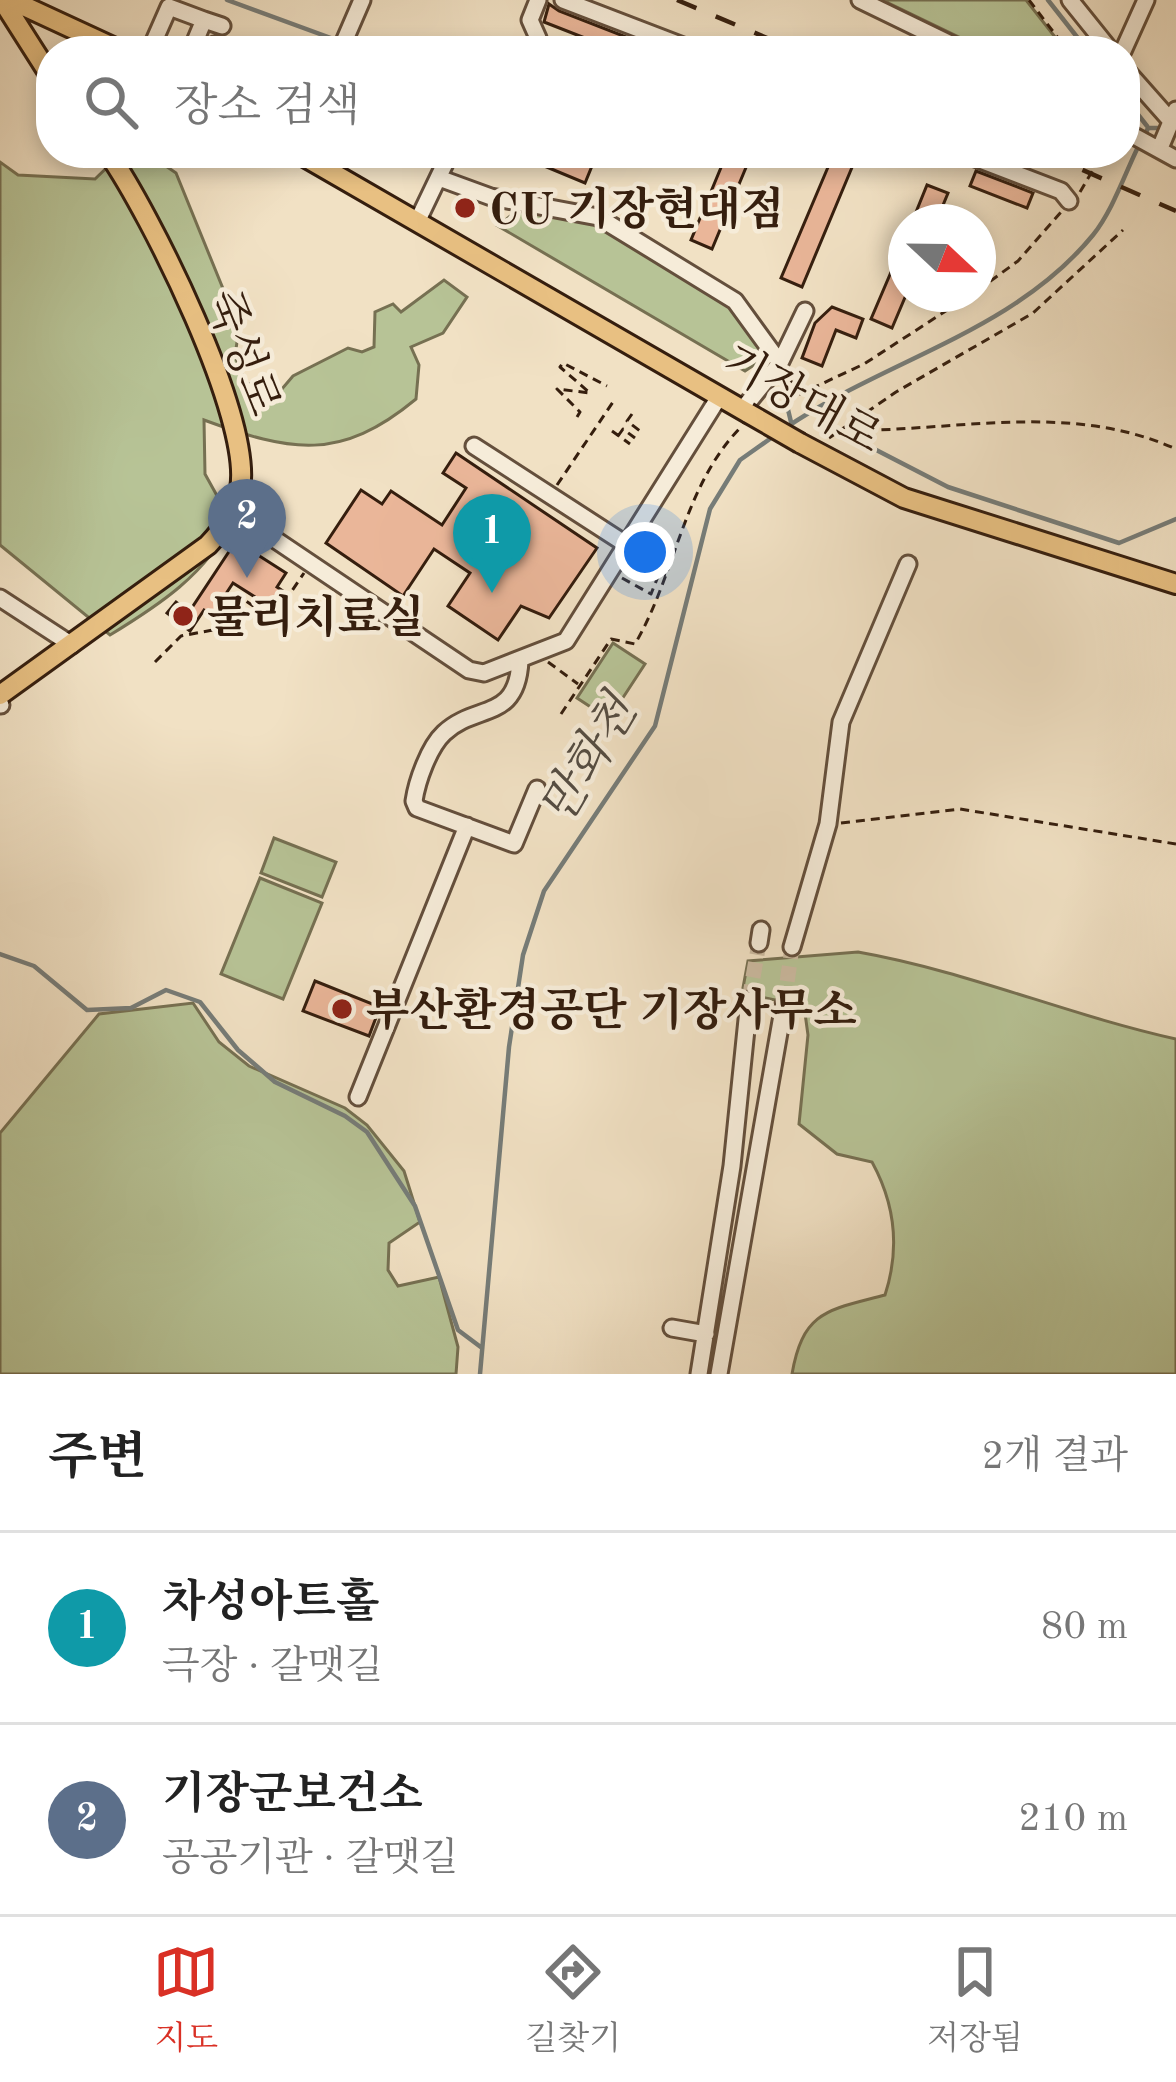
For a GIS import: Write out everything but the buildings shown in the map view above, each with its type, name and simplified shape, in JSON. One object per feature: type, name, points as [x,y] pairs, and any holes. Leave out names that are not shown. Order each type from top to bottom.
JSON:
[{"type":"main road","points":[[6,0],[93,36]]},
{"type":"main road","points":[[6,0],[36,51]]},
{"type":"main road","points":[[82,36],[84,32]]},
{"type":"main road","name":"죽성로","points":[[0,701],[208,545],[224,528],[240,490],[239,447],[230,416],[173,272],[137,196],[118,168]]},
{"type":"main road","name":"기장대로","points":[[324,168],[746,414],[904,498],[1176,584]]},
{"type":"street","points":[[347,36],[362,0]]},
{"type":"street","points":[[537,36],[530,20],[538,0]]},
{"type":"street","points":[[563,0],[657,36]]},
{"type":"street","points":[[860,0],[934,36]]},
{"type":"street","points":[[1070,0],[1099,36]]},
{"type":"street","points":[[1130,36],[1146,0]]},
{"type":"street","points":[[155,36],[165,6],[222,26]]},
{"type":"street","points":[[197,36],[204,20]]},
{"type":"street","points":[[1140,92],[1166,131],[1176,159]]},
{"type":"street","points":[[417,222],[443,168]]},
{"type":"street","points":[[1001,168],[1061,191],[1069,201]]},
{"type":"street","points":[[439,178],[491,197],[598,217],[735,301],[780,363]]},
{"type":"street","points":[[746,414],[780,363],[805,311]]},
{"type":"street","points":[[246,520],[470,670],[484,673],[566,641],[719,397]]},
{"type":"street","points":[[474,446],[627,545]]},
{"type":"street","points":[[792,947],[828,824],[841,722],[908,564]]},
{"type":"street","points":[[0,598],[71,645]]},
{"type":"street","points":[[520,662],[517,688],[507,700],[442,734],[414,796],[417,808],[514,844],[537,789]]},
{"type":"street","points":[[358,1097],[467,826]]},
{"type":"street","points":[[699,1374],[732,1166],[749,1000]]},
{"type":"street","points":[[719,1374],[784,1004]]},
{"type":"street","points":[[732,1166],[774,1172]]},
{"type":"street","points":[[672,1328],[706,1334]]},
{"type":"path","points":[[1029,0],[1057,36]]},
{"type":"path","points":[[996,277],[1018,261],[1069,201],[1088,186],[1096,168]]},
{"type":"path","points":[[807,447],[1033,314],[1123,230]]},
{"type":"path","points":[[773,394],[791,381],[800,394],[864,364],[944,312]]},
{"type":"path","points":[[577,416],[580,412],[557,389],[590,393],[560,368],[563,363],[607,386]]},
{"type":"path","points":[[550,495],[613,402]]},
{"type":"path","points":[[611,431],[629,444],[637,429],[627,421],[632,414]]},
{"type":"path","points":[[561,714],[611,639],[635,644],[668,575],[704,476],[746,414]]},
{"type":"path","points":[[851,420],[878,430],[1059,420],[1109,427],[1176,449]]},
{"type":"path","points":[[618,436],[623,429],[633,436]]},
{"type":"path","points":[[155,662],[181,636],[213,630],[240,597],[262,611],[279,610],[310,564]]},
{"type":"path","points":[[612,571],[651,594],[659,574],[668,575]]},
{"type":"path","points":[[543,652],[549,666],[580,685]]},
{"type":"path","points":[[828,824],[960,809],[1176,844]]},
{"type":"green space","points":[[882,0],[1026,0],[1054,36],[957,36]]},
{"type":"green space","points":[[0,162],[18,175],[95,179],[106,168],[169,168],[176,173],[239,328],[235,356],[245,382],[276,396],[293,376],[348,348],[362,352],[374,347],[375,312],[393,304],[401,312],[444,280],[467,297],[443,333],[411,347],[419,365],[416,399],[363,433],[338,442],[289,444],[204,420],[205,474],[231,521],[195,573],[110,635],[0,545]]},
{"type":"green space","points":[[519,209],[595,223],[732,305],[759,348],[760,361],[745,371],[498,226]]},
{"type":"green space","points":[[613,643],[645,664],[609,719],[577,698]]},
{"type":"green space","points":[[274,838],[336,862],[322,897],[261,873]]},
{"type":"green space","points":[[260,878],[322,903],[283,999],[221,974]]},
{"type":"green space","points":[[858,952],[938,970],[1176,1039],[1176,1374],[792,1374],[811,1325],[834,1310],[885,1295],[893,1261],[893,1227],[872,1162],[837,1154],[799,1124],[808,1035],[804,1006],[742,993],[748,961]]},
{"type":"green space","points":[[193,1003],[219,1042],[249,1066],[345,1108],[367,1125],[404,1171],[420,1222],[389,1243],[388,1270],[398,1286],[439,1277],[458,1347],[456,1374],[0,1374],[0,1133],[99,1014]]},
{"type":"waterway","points":[[227,0],[325,36]]},
{"type":"waterway","points":[[1048,0],[1076,36]]},
{"type":"waterway","points":[[1140,117],[1147,126]]},
{"type":"waterway","name":"만화천","points":[[1145,135],[1148,128],[1165,128]]},
{"type":"waterway","name":"만화천","points":[[784,429],[1025,297],[1093,235],[1129,168]]},
{"type":"waterway","points":[[784,393],[791,422]]},
{"type":"waterway","name":"만화천","points":[[480,1374],[509,1047],[523,955],[544,891],[655,726],[710,509],[740,460],[774,436]]},
{"type":"waterway","points":[[853,438],[948,487],[1119,543],[1176,519]]},
{"type":"waterway","points":[[0,954],[34,966],[87,1010],[131,1008],[166,990],[200,1002],[238,1050],[275,1082],[367,1132],[415,1206],[458,1330],[482,1348]]},
{"type":"tunnel","points":[[749,1000],[759,943]]},
{"type":"tunnel","points":[[784,1004],[792,947]]},
{"type":"railway","points":[[677,0],[762,36]]},
{"type":"railway","points":[[1078,168],[1176,211]]},
{"type":"place","name":"CU 기장현대점","points":[[465,208]]},
{"type":"place","name":"기장군보건소","points":[[247,578]]},
{"type":"place","name":"차성아트홀","points":[[492,593]]},
{"type":"place","name":"물리치료실","points":[[183,616]]},
{"type":"place","name":"부산환경공단 기장사무소","points":[[342,1009]]}]
